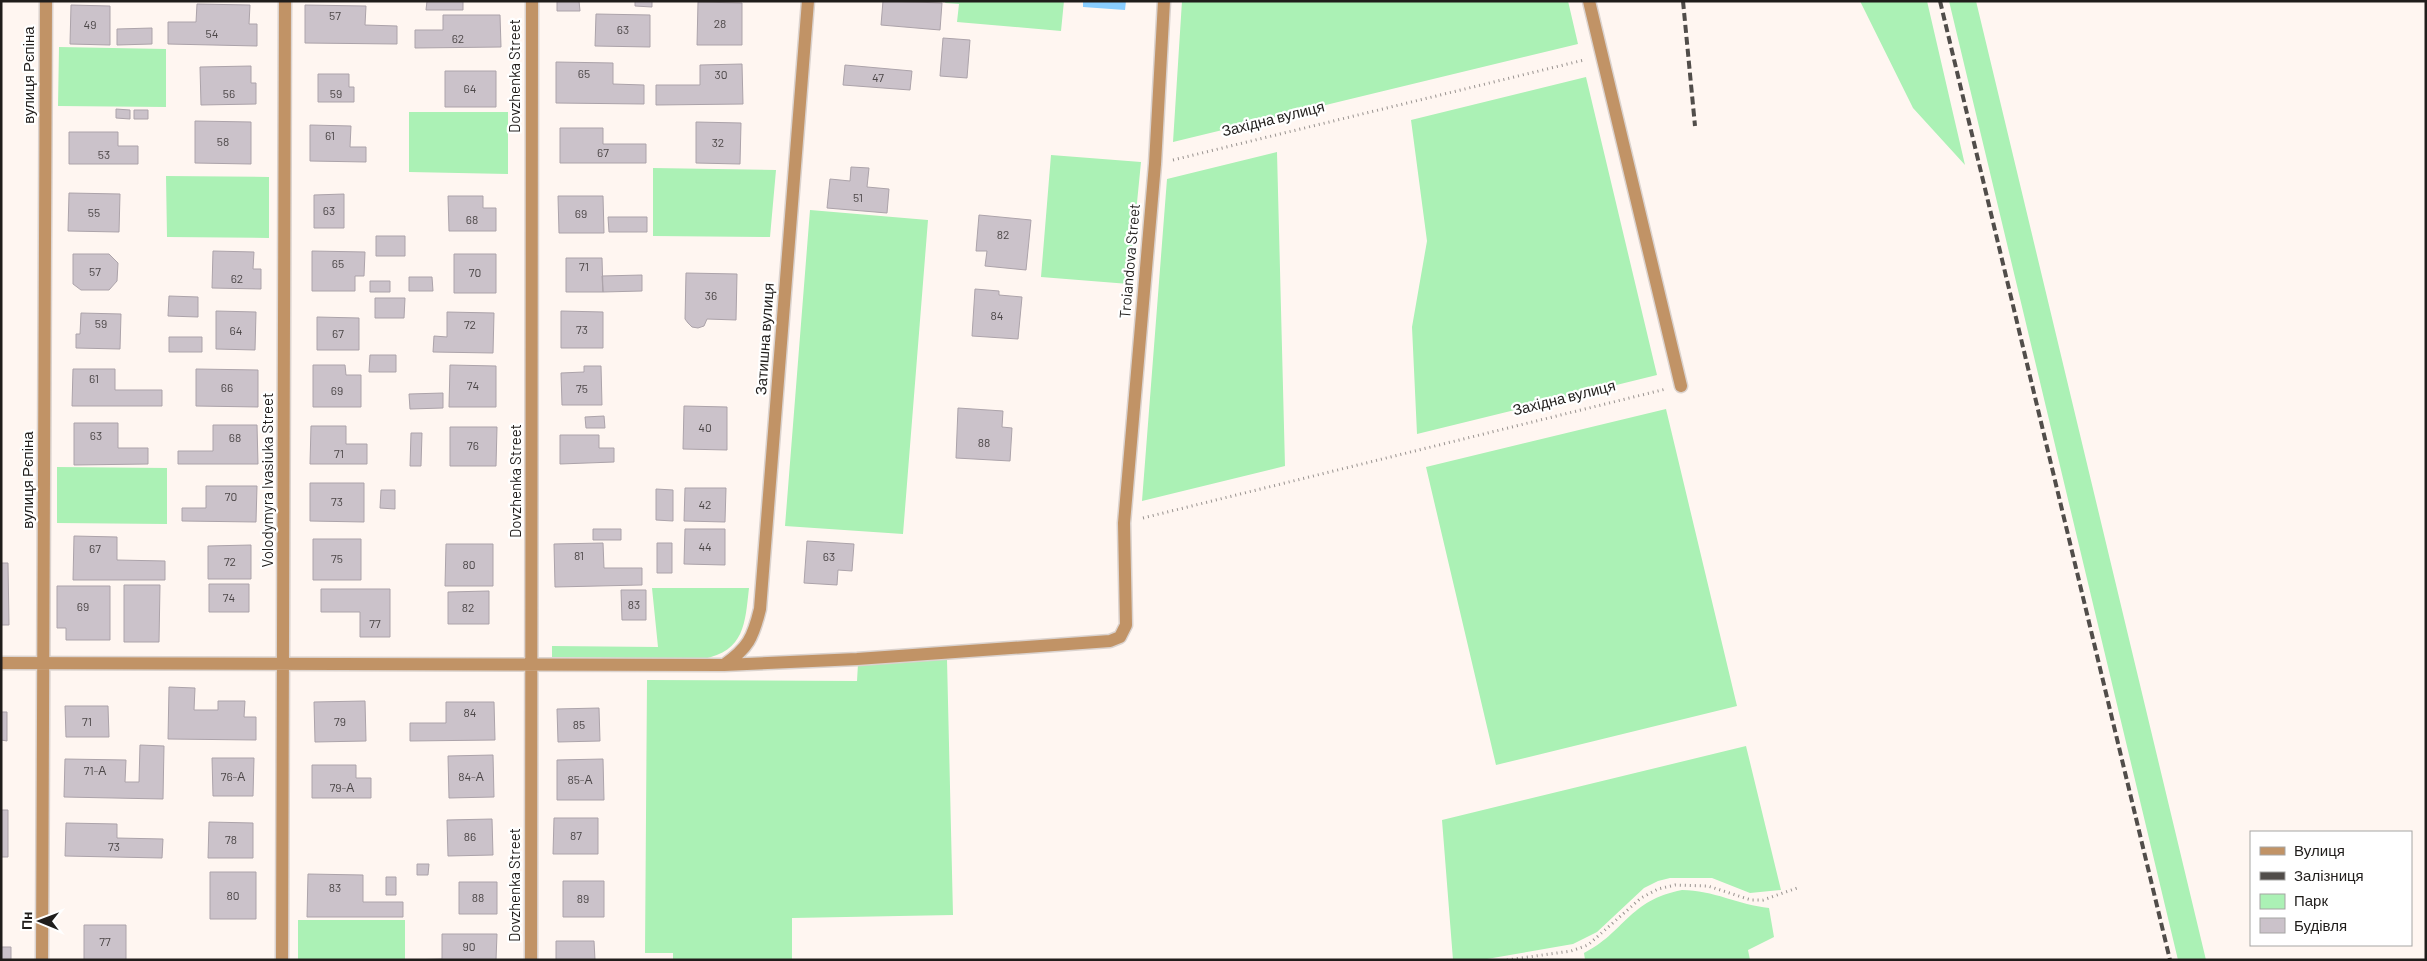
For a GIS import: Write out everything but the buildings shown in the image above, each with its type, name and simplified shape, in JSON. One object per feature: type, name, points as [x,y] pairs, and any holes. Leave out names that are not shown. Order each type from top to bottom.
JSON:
[{"type":"street","name":"вулиця Рєпіна","points":[[42,960],[46,1]]},
{"type":"street","name":"Volodymyra Ivasiuka Street","points":[[282,960],[285,1]]},
{"type":"street","name":"Dovzhenka Street","points":[[531,960],[532,1]]},
{"type":"street","name":"Затишна вулиця","points":[[724,665],[747,646],[754,634],[760,609],[808,1]]},
{"type":"street","name":"Troiandova Street","points":[[1,663],[724,665],[857,659],[1110,641],[1120,637],[1126,625],[1124,522],[1155,164],[1164,1]]},
{"type":"street","points":[[1589,1],[1681,386]]},
{"type":"path","name":"Західна вулиця","points":[[1155,164],[1602,55]]},
{"type":"path","name":"Західна вулиця","points":[[1124,522],[1681,386]]},
{"type":"path","points":[[1507,960],[1571,951],[1588,945],[1641,898],[1658,889],[1675,885],[1708,886],[1751,900],[1763,900],[1800,887]]},
{"type":"green space","points":[[946,1],[1064,1],[1061,31],[957,22],[959,4],[945,3]]},
{"type":"green space","points":[[1182,1],[1568,1],[1578,44],[1173,142]]},
{"type":"green space","points":[[1860,1],[1927,1],[1965,165],[1913,108]]},
{"type":"green space","points":[[1949,1],[1976,1],[2206,960],[2178,960]]},
{"type":"green space","points":[[59,47],[166,49],[166,107],[58,106]]},
{"type":"green space","points":[[1586,77],[1657,375],[1417,434],[1412,327],[1427,241],[1411,120]]},
{"type":"green space","points":[[409,112],[508,112],[508,174],[409,172]]},
{"type":"green space","points":[[1277,152],[1285,466],[1142,501],[1167,179]]},
{"type":"green space","points":[[1051,155],[1141,162],[1129,284],[1041,277]]},
{"type":"green space","points":[[653,168],[776,170],[770,237],[653,236]]},
{"type":"green space","points":[[166,176],[269,177],[269,238],[167,237]]},
{"type":"green space","points":[[810,210],[928,220],[903,534],[785,526]]},
{"type":"green space","points":[[1666,409],[1737,706],[1496,765],[1426,467]]},
{"type":"green space","points":[[57,467],[167,468],[167,524],[57,523]]},
{"type":"green space","points":[[652,588],[749,588],[744,624],[740,634],[727,649],[717,655],[703,659],[552,657],[552,646],[658,647]]},
{"type":"green space","points":[[947,659],[953,915],[792,918],[792,960],[673,960],[673,953],[645,953],[647,680],[857,681],[858,664]]},
{"type":"green space","points":[[1746,746],[1781,890],[1750,893],[1712,878],[1670,878],[1658,881],[1644,888],[1597,932],[1573,944],[1481,960],[1453,960],[1442,820]]},
{"type":"green space","points":[[1682,890],[1704,892],[1769,908],[1774,937],[1748,950],[1750,960],[1585,960],[1584,953],[1598,945],[1638,909],[1650,901]]},
{"type":"green space","points":[[298,920],[405,920],[405,960],[298,960]]},
{"type":"water","points":[[1083,1],[1126,1],[1125,10],[1083,7]]},
{"type":"railway","points":[[1683,1],[1695,126]]},
{"type":"railway","points":[[1940,1],[2170,960]]}]
